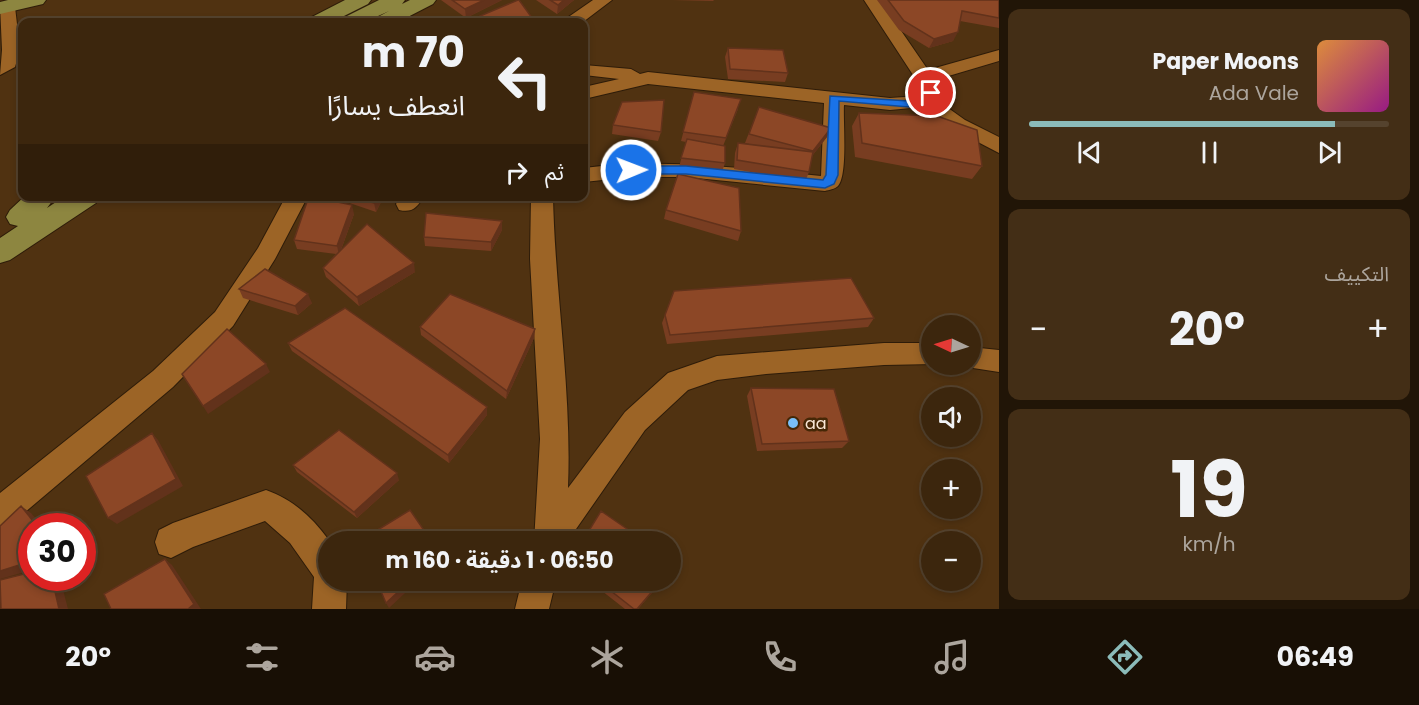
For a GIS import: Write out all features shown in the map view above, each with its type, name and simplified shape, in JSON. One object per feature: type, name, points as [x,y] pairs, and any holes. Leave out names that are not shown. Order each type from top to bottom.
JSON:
[{"type":"main road","points":[[3,7],[36,0]]},
{"type":"main road","points":[[302,18],[334,0]]},
{"type":"main road","points":[[325,18],[361,0]]},
{"type":"main road","points":[[358,18],[395,0]]},
{"type":"main road","points":[[391,18],[426,0]]},
{"type":"main road","points":[[10,223],[37,201]]},
{"type":"main road","points":[[10,223],[42,201]]},
{"type":"main road","points":[[0,252],[80,201]]},
{"type":"street","points":[[579,18],[604,0]]},
{"type":"street","points":[[872,0],[923,77],[931,93],[926,101]]},
{"type":"street","points":[[0,69],[9,63],[11,50],[3,7]]},
{"type":"street","points":[[923,77],[958,69],[999,55]]},
{"type":"street","points":[[588,70],[890,104],[926,101],[958,124],[999,146]]},
{"type":"street","points":[[588,92],[648,78]]},
{"type":"street","points":[[588,175],[668,169],[825,184],[830,181],[832,175],[834,98]]},
{"type":"street","points":[[0,513],[163,379],[224,319],[267,253],[294,201]]},
{"type":"street","points":[[542,201],[542,259],[555,439],[550,531]]},
{"type":"street","points":[[556,531],[635,421],[678,381],[717,368],[884,354],[921,354]]},
{"type":"street","points":[[981,359],[999,361]]},
{"type":"street","points":[[171,542],[184,534],[266,506],[279,510],[318,550]]},
{"type":"street","points":[[329,609],[330,591]]},
{"type":"street","points":[[532,609],[536,591]]},
{"type":"building","points":[[452,0],[484,0],[465,9]]},
{"type":"building","points":[[519,0],[532,18],[482,18],[480,16]]},
{"type":"building","points":[[550,0],[564,0],[558,5]]},
{"type":"building","points":[[888,0],[999,0],[999,18],[962,11],[958,32],[934,39],[904,21]]},
{"type":"building","points":[[728,48],[783,50],[788,73],[730,69]]},
{"type":"building","points":[[694,92],[741,99],[726,138],[683,132]]},
{"type":"building","points":[[664,100],[661,132],[613,125],[622,102]]},
{"type":"building","points":[[759,107],[831,128],[813,151],[749,134]]},
{"type":"building","points":[[859,113],[937,116],[977,130],[982,166],[862,143]]},
{"type":"building","points":[[687,139],[725,146],[725,163],[681,158]]},
{"type":"building","points":[[738,143],[813,152],[809,172],[737,160]]},
{"type":"building","points":[[678,174],[739,188],[741,231],[666,210]]},
{"type":"building","points":[[307,201],[333,201],[352,205],[337,246],[294,240]]},
{"type":"building","points":[[426,213],[502,221],[491,242],[424,237]]},
{"type":"building","points":[[367,224],[414,263],[357,297],[323,268]]},
{"type":"building","points":[[265,269],[308,294],[295,306],[239,289]]},
{"type":"building","points":[[851,278],[874,318],[670,335],[665,315],[674,291]]},
{"type":"building","points":[[450,294],[535,329],[507,391],[420,327]]},
{"type":"building","points":[[345,308],[487,407],[448,455],[288,343]]},
{"type":"building","points":[[227,329],[266,364],[203,406],[182,374]]},
{"type":"building","name":"aa","points":[[751,388],[834,389],[849,441],[762,444]]},
{"type":"building","points":[[339,430],[397,473],[354,512],[293,465]]},
{"type":"building","points":[[152,433],[176,479],[108,518],[86,476]]},
{"type":"building","points":[[21,506],[27,513],[18,513],[18,565],[0,571],[0,526]]},
{"type":"building","points":[[410,510],[424,531],[376,531]]},
{"type":"building","points":[[601,511],[630,531],[589,531]]},
{"type":"building","points":[[165,559],[194,604],[188,609],[111,609],[104,594]]},
{"type":"building","points":[[18,576],[18,591],[55,591],[59,609],[1,609],[0,580]]},
{"type":"building","points":[[381,591],[399,591],[386,603]]},
{"type":"building","points":[[611,591],[653,591],[637,609]]},
{"type":"place","name":"aa","points":[[793,423]]},
{"type":"route","points":[[631,170],[686,170],[825,184],[830,181],[832,175],[834,98],[909,104],[926,101],[931,93]]}]
